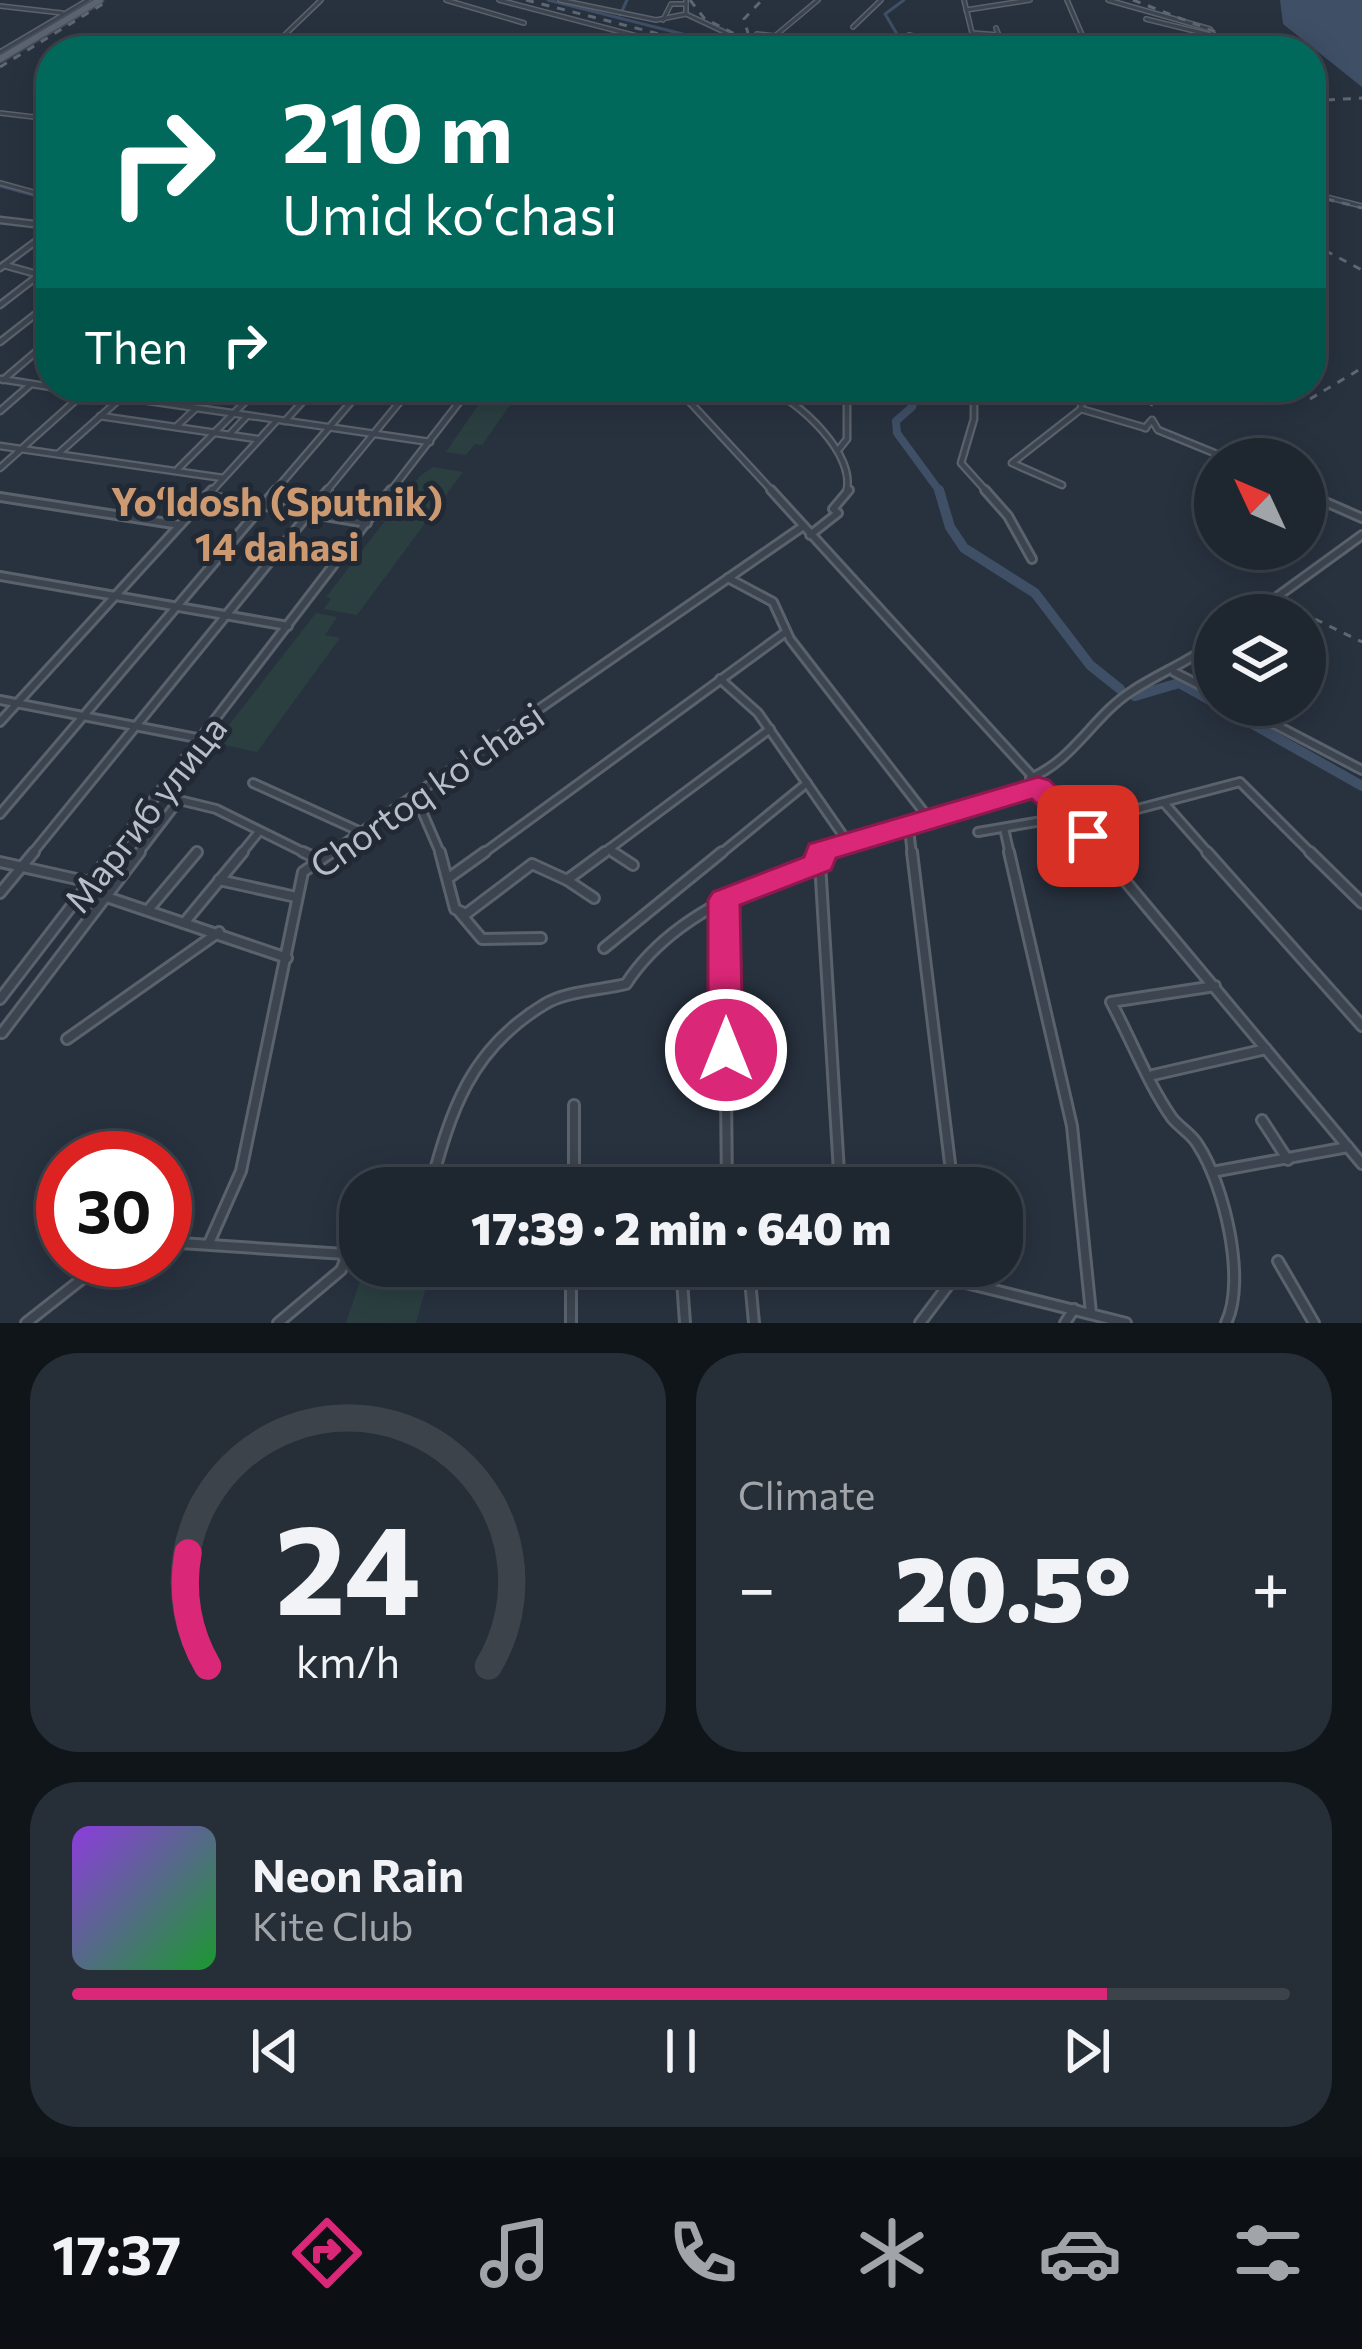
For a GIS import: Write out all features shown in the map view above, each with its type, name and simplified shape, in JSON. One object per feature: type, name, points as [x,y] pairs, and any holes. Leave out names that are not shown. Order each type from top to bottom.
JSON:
[{"type":"main road","points":[[0,53],[90,1]]},
{"type":"main road","points":[[0,53],[90,1]]},
{"type":"street","points":[[281,36],[318,0]]},
{"type":"street","points":[[446,0],[524,22]]},
{"type":"street","points":[[500,0],[637,36]]},
{"type":"street","points":[[560,0],[663,20],[686,14],[733,36]]},
{"type":"street","points":[[626,13],[633,0]]},
{"type":"street","points":[[758,34],[775,36],[818,0]]},
{"type":"street","points":[[853,27],[881,0]]},
{"type":"street","points":[[964,0],[971,36]]},
{"type":"street","points":[[966,10],[1030,0]]},
{"type":"street","points":[[1067,0],[1083,36]]},
{"type":"street","points":[[1108,0],[1210,29],[1218,36]]},
{"type":"street","points":[[663,20],[670,4],[686,2],[686,14]]},
{"type":"street","points":[[1,3],[64,13]]},
{"type":"street","points":[[1146,19],[1186,31]]},
{"type":"street","points":[[995,28],[1000,35]]},
{"type":"street","points":[[1176,28],[1164,28],[1214,36]]},
{"type":"street","points":[[972,33],[1000,35]]},
{"type":"street","points":[[909,35],[913,36]]},
{"type":"street","points":[[0,115],[36,119]]},
{"type":"street","points":[[0,183],[36,193]]},
{"type":"street","points":[[1326,197],[1362,206]]},
{"type":"street","points":[[0,220],[36,226]]},
{"type":"street","points":[[2,267],[36,240]]},
{"type":"street","points":[[2,267],[36,274]]},
{"type":"street","points":[[0,305],[36,277]]},
{"type":"street","points":[[0,342],[36,314]]},
{"type":"street","points":[[1,379],[36,351]]},
{"type":"street","points":[[1,379],[36,384]]},
{"type":"street","points":[[0,411],[32,384]]},
{"type":"street","points":[[0,468],[74,402]]},
{"type":"street","points":[[58,454],[116,402]]},
{"type":"street","points":[[158,402],[430,442]]},
{"type":"street","points":[[187,406],[191,402]]},
{"type":"street","points":[[176,471],[245,402]]},
{"type":"street","points":[[0,722],[258,440],[300,402]]},
{"type":"street","points":[[0,814],[352,402]]},
{"type":"street","points":[[0,893],[400,402]]},
{"type":"street","name":"Маргиб улица","points":[[0,999],[459,402]]},
{"type":"street","points":[[690,402],[1077,825],[1362,1163]]},
{"type":"street","points":[[797,402],[839,449],[850,489],[833,509],[838,513],[810,535]]},
{"type":"street","points":[[839,449],[848,439],[847,402]]},
{"type":"street","points":[[974,402],[962,463],[1008,516],[1032,559]]},
{"type":"street","points":[[1062,485],[1054,477],[1012,463],[1081,409],[1081,402]]},
{"type":"street","points":[[176,427],[197,408]]},
{"type":"street","points":[[1081,409],[1194,445]]},
{"type":"street","points":[[100,416],[258,440]]},
{"type":"street","points":[[229,435],[248,416]]},
{"type":"street","points":[[1145,428],[1152,420],[1158,430]]},
{"type":"street","points":[[0,446],[223,478]]},
{"type":"street","points":[[206,496],[367,523]]},
{"type":"street","points":[[0,497],[180,525]]},
{"type":"street","points":[[0,509],[11,499]]},
{"type":"street","points":[[1326,502],[1362,518]]},
{"type":"street","name":"Chortoq ko'chasi","points":[[210,1241],[241,1171],[301,875],[802,526]]},
{"type":"street","points":[[1281,594],[1362,535]]},
{"type":"street","points":[[0,576],[287,626]]},
{"type":"street","points":[[728,578],[772,602],[786,632],[930,820]]},
{"type":"street","points":[[541,938],[477,940],[466,932],[446,887],[450,877],[786,632]]},
{"type":"street","points":[[1030,778],[1050,770],[1131,692],[1194,657]]},
{"type":"street","points":[[1174,672],[1194,682]]},
{"type":"street","points":[[720,679],[770,729],[849,844]]},
{"type":"street","points":[[0,700],[202,739]]},
{"type":"street","points":[[1278,726],[1362,770]]},
{"type":"street","points":[[567,880],[770,729]]},
{"type":"street","points":[[1077,825],[1234,782],[1246,784],[1362,903]]},
{"type":"street","points":[[253,783],[361,832]]},
{"type":"street","points":[[604,948],[807,783]]},
{"type":"street","points":[[839,1167],[820,852],[1038,787]]},
{"type":"street","points":[[415,795],[450,877]]},
{"type":"street","points":[[2,1033],[179,800],[216,809],[320,860]]},
{"type":"street","points":[[1164,803],[1362,1026]]},
{"type":"street","points":[[978,832],[1065,817]]},
{"type":"street","points":[[909,827],[949,1167]]},
{"type":"street","points":[[1004,828],[1072,1126],[1090,1313]]},
{"type":"street","points":[[184,923],[259,833]]},
{"type":"street","points":[[609,849],[633,865]]},
{"type":"street","points":[[148,910],[197,852]]},
{"type":"street","points":[[0,862],[88,886],[287,958]]},
{"type":"street","points":[[436,1167],[452,1106],[493,1047],[547,1002],[626,984],[638,963],[724,900],[777,874],[820,863]]},
{"type":"street","points":[[460,913],[470,913],[532,864],[594,898]]},
{"type":"street","points":[[218,880],[296,897]]},
{"type":"street","points":[[724,900],[727,1167]]},
{"type":"street","points":[[68,1039],[219,932]]},
{"type":"street","points":[[1215,986],[1111,1002],[1173,1119],[1198,1142],[1212,1172],[1238,1278],[1226,1323]]},
{"type":"street","points":[[1153,1075],[1267,1048]]},
{"type":"street","points":[[574,1105],[574,1167]]},
{"type":"street","points":[[1262,1120],[1288,1160]]},
{"type":"street","points":[[1212,1172],[1354,1151]]},
{"type":"street","points":[[192,1241],[339,1255]]},
{"type":"street","points":[[1278,1261],[1314,1323]]},
{"type":"street","points":[[278,1323],[339,1272]]},
{"type":"street","points":[[32,1321],[73,1287]]},
{"type":"street","points":[[571,1287],[571,1323]]},
{"type":"street","points":[[682,1287],[685,1323]]},
{"type":"street","points":[[751,1287],[754,1323]]},
{"type":"street","points":[[920,1323],[953,1287]]},
{"type":"street","points":[[983,1287],[1126,1323]]},
{"type":"street","points":[[1065,1323],[1074,1309]]},
{"type":"green space","points":[[480,402],[512,402],[482,445],[475,444],[466,455],[446,452]]},
{"type":"green space","points":[[433,467],[463,472],[357,615],[324,609],[331,599],[326,597],[420,476]]},
{"type":"green space","points":[[316,613],[337,617],[325,635],[340,638],[257,752],[215,743]]},
{"type":"green space","points":[[358,1287],[426,1287],[416,1323],[346,1323]]},
{"type":"water","points":[[1280,0],[1362,0],[1362,87],[1326,58],[1326,36],[1298,36],[1283,24]]},
{"type":"waterway","points":[[548,0],[691,36]]},
{"type":"waterway","points":[[620,15],[627,0]]},
{"type":"waterway","points":[[896,36],[885,14],[904,0]]},
{"type":"waterway","points":[[0,186],[36,196]]},
{"type":"waterway","points":[[914,402],[896,421],[897,433],[939,490]]},
{"type":"waterway","points":[[939,490],[950,527],[964,548],[1035,593],[1090,665],[1120,689]]},
{"type":"waterway","points":[[1135,696],[1179,683],[1194,691]]},
{"type":"waterway","points":[[1256,726],[1362,786]]},
{"type":"railway","points":[[50,36],[109,0]]},
{"type":"railway","points":[[526,0],[667,36]]},
{"type":"railway","points":[[690,0],[704,18],[738,36]]},
{"type":"railway","points":[[749,36],[744,19],[762,0]]},
{"type":"railway","points":[[1133,0],[1226,36]]},
{"type":"railway","points":[[0,67],[36,45]]},
{"type":"railway","points":[[1326,100],[1362,98]]},
{"type":"railway","points":[[1326,199],[1362,208]]},
{"type":"railway","points":[[1326,251],[1362,270]]},
{"type":"railway","points":[[1326,389],[1362,368]]},
{"type":"railway","points":[[1151,406],[1152,402]]},
{"type":"railway","points":[[1326,624],[1362,642]]},
{"type":"district","name":"Yo‘ldosh (Sputnik) 14 dahasi","points":[[277,522]]},
{"type":"route","points":[[726,1050],[724,900],[745,887],[820,863],[820,852],[998,803],[1038,787],[1088,836]]}]
